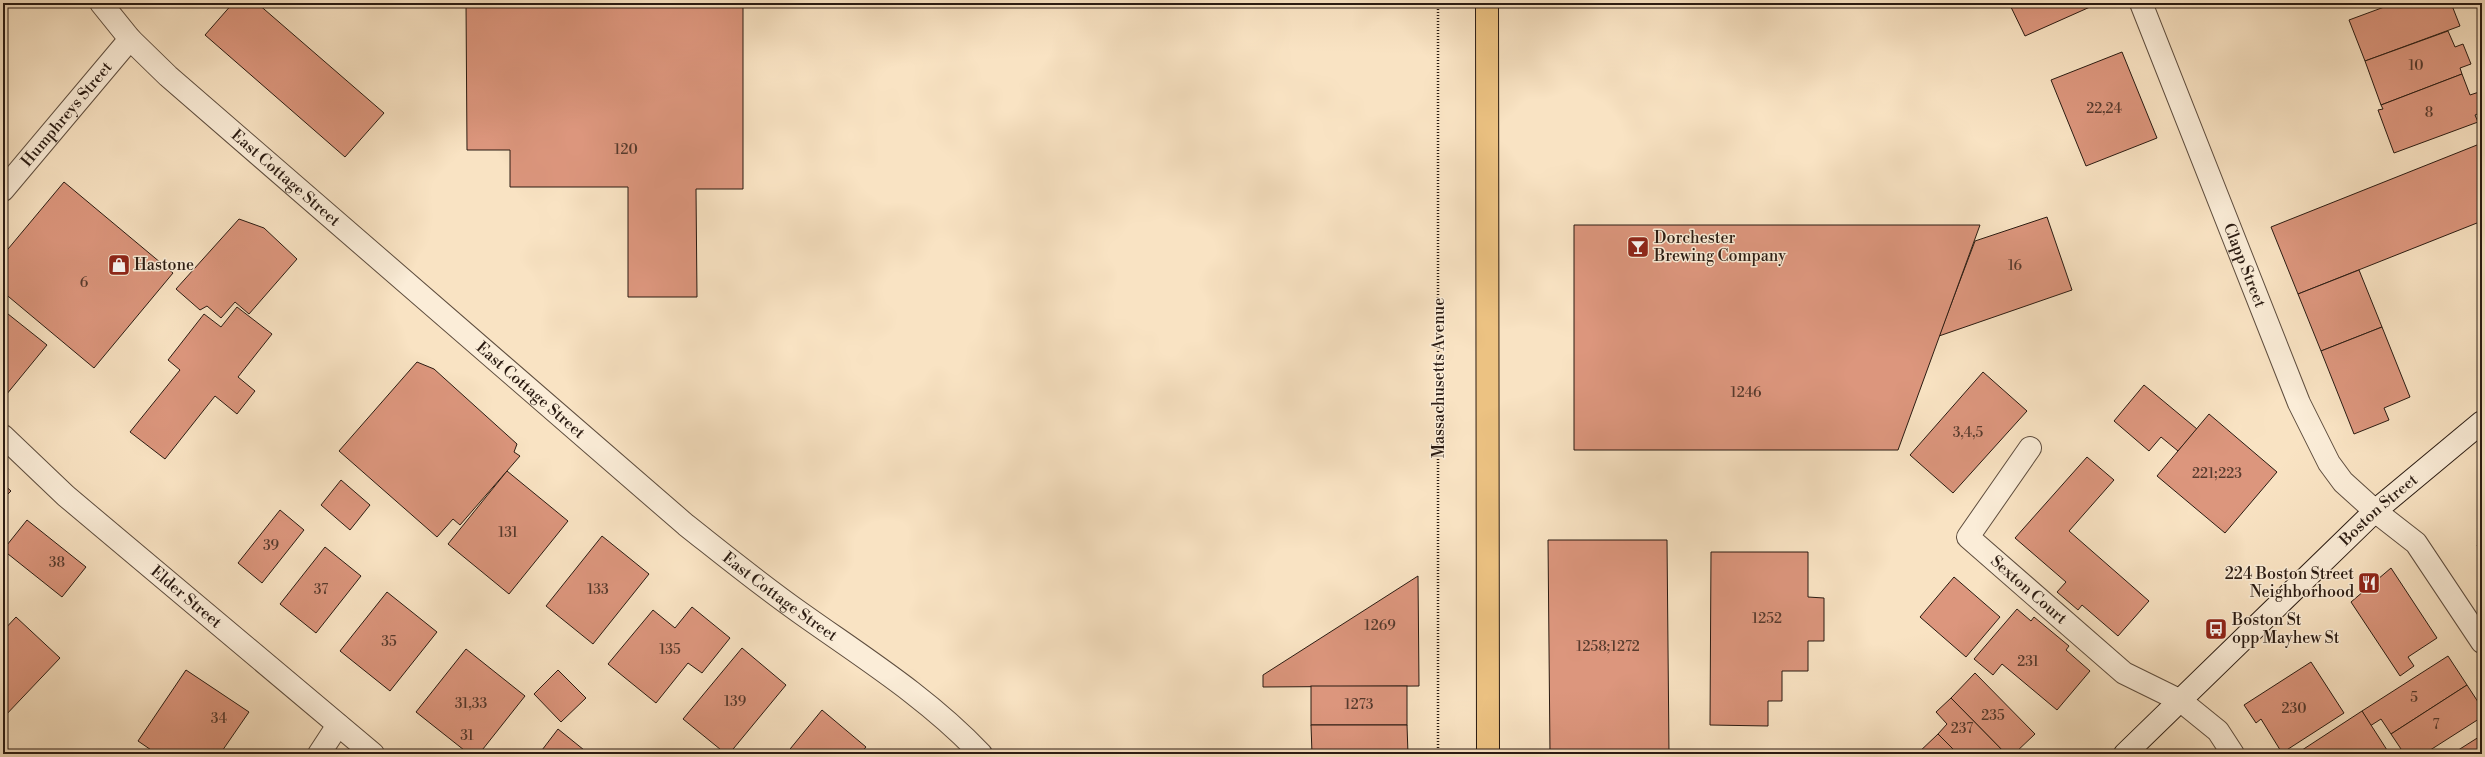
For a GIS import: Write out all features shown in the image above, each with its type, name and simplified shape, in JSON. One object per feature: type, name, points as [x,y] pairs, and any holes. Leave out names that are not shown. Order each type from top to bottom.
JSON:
[{"type":"main road","points":[[1487,3],[1488,754]]},
{"type":"street","name":"East Cottage Street","points":[[101,3],[130,39],[196,100],[686,525],[763,586],[909,688],[957,729],[981,754]]},
{"type":"street","name":"Clapp Street","points":[[2141,3],[2299,404],[2329,463],[2352,491],[2416,543],[2482,642]]},
{"type":"street","name":"Humphreys Street","points":[[3,190],[130,39]]},
{"type":"street","name":"Boston Street","points":[[2125,754],[2375,511],[2482,422]]},
{"type":"street","name":"Elder Street","points":[[3,436],[66,496],[373,754]]},
{"type":"street","name":"Sexton Court","points":[[2030,448],[1968,537],[2124,673],[2181,701]]},
{"type":"street","points":[[2181,701],[2218,731],[2233,754]]},
{"type":"street","points":[[319,754],[338,724]]},
{"type":"path","name":"Massachusetts Avenue","points":[[1438,3],[1438,754]]},
{"type":"building","points":[[233,3],[257,3],[384,113],[345,157],[205,35]]},
{"type":"building","points":[[466,3],[743,3],[743,189],[696,189],[697,297],[628,297],[628,187],[510,187],[510,150],[467,150]]},
{"type":"building","points":[[2009,3],[2088,3],[2090,7],[2025,36]]},
{"type":"building","points":[[2395,3],[2444,3],[2445,5],[2451,3],[2460,26],[2365,61],[2349,20]]},
{"type":"building","points":[[2448,31],[2455,47],[2463,44],[2471,64],[2460,68],[2462,74],[2381,105],[2365,61]]},
{"type":"building","points":[[2122,52],[2157,138],[2086,166],[2051,80]]},
{"type":"building","points":[[2462,74],[2470,95],[2479,92],[2482,99],[2482,112],[2475,115],[2478,122],[2394,153],[2378,110],[2383,109],[2381,105]]},
{"type":"building","points":[[2482,143],[2482,221],[2298,294],[2271,227]]},
{"type":"building","points":[[64,182],[173,273],[94,368],[3,292],[3,255]]},
{"type":"building","points":[[2047,217],[2072,290],[1939,336],[1975,241]]},
{"type":"building","points":[[239,219],[264,228],[297,259],[249,314],[235,302],[221,318],[207,306],[200,310],[176,289]]},
{"type":"building","points":[[1574,225],[1980,225],[1898,450],[1574,450]]},
{"type":"building","points":[[2359,270],[2382,327],[2321,351],[2298,294]]},
{"type":"building","points":[[237,307],[272,334],[238,377],[255,391],[237,414],[215,396],[165,459],[130,432],[180,370],[168,360],[204,314],[221,327]]},
{"type":"building","points":[[3,310],[47,345],[6,395],[3,393]]},
{"type":"building","points":[[2382,327],[2410,397],[2384,408],[2389,420],[2354,434],[2321,351]]},
{"type":"building","points":[[417,362],[434,369],[517,444],[514,452],[520,456],[460,525],[453,519],[437,537],[339,451]]},
{"type":"building","points":[[1983,372],[2027,411],[1953,493],[1910,455]]},
{"type":"building","points":[[2144,385],[2197,429],[2178,451],[2161,437],[2149,451],[2114,421]]},
{"type":"building","points":[[2209,414],[2277,472],[2225,533],[2157,476]]},
{"type":"building","points":[[2087,457],[2114,480],[2069,531],[2149,601],[2118,636],[2082,605],[2078,610],[2057,592],[2066,582],[2015,538]]},
{"type":"building","points":[[507,471],[568,521],[509,594],[448,544]]},
{"type":"building","points":[[341,480],[370,505],[350,530],[321,505]]},
{"type":"building","points":[[3,484],[11,491],[3,499]]},
{"type":"building","points":[[280,510],[304,530],[262,583],[238,563]]},
{"type":"building","points":[[27,520],[86,567],[62,597],[3,550]]},
{"type":"building","points":[[602,536],[649,574],[593,644],[546,606]]},
{"type":"building","points":[[1548,540],[1667,540],[1669,754],[1550,754]]},
{"type":"building","points":[[2482,542],[2482,553],[2477,545]]},
{"type":"building","points":[[325,547],[361,576],[316,633],[280,604]]},
{"type":"building","points":[[1711,552],[1808,552],[1808,597],[1824,598],[1824,641],[1808,641],[1808,671],[1782,671],[1782,701],[1768,701],[1768,726],[1710,725]]},
{"type":"building","points":[[2391,568],[2437,638],[2408,657],[2414,666],[2400,676],[2351,602]]},
{"type":"building","points":[[1418,576],[1419,686],[1263,687],[1263,675]]},
{"type":"building","points":[[1954,577],[2000,617],[1966,657],[1920,617]]},
{"type":"building","points":[[387,592],[437,632],[390,691],[340,651]]},
{"type":"building","points":[[692,607],[730,638],[702,673],[688,663],[656,703],[608,664],[653,610],[675,628]]},
{"type":"building","points":[[2017,609],[2031,621],[2034,617],[2069,646],[2066,650],[2090,671],[2057,710],[2002,664],[1993,675],[1974,659]]},
{"type":"building","points":[[16,617],[60,658],[3,718],[3,631]]},
{"type":"building","points":[[742,648],[786,685],[729,754],[726,754],[683,719]]},
{"type":"building","points":[[466,649],[525,696],[479,754],[469,754],[416,712]]},
{"type":"building","points":[[2448,656],[2467,685],[2391,734],[2381,719],[2370,726],[2362,711]]},
{"type":"building","points":[[2311,662],[2344,713],[2282,753],[2261,719],[2256,723],[2244,705]]},
{"type":"building","points":[[186,670],[249,712],[220,754],[157,754],[138,741]]},
{"type":"building","points":[[558,670],[586,698],[561,722],[534,694]]},
{"type":"building","points":[[1975,673],[2035,734],[2014,754],[2006,754],[1951,698]]},
{"type":"building","points":[[2467,685],[2482,708],[2482,717],[2424,754],[2393,754],[2401,749],[2391,734]]},
{"type":"building","points":[[1311,686],[1407,686],[1407,725],[1311,725]]},
{"type":"building","points":[[1951,698],[2006,754],[1958,754],[1938,734],[1947,724],[1936,712]]},
{"type":"building","points":[[822,710],[866,747],[860,754],[786,754]]},
{"type":"building","points":[[2362,711],[2387,750],[2381,754],[2296,754]]},
{"type":"building","points":[[1311,725],[1407,725],[1408,754],[1312,754]]},
{"type":"building","points":[[558,729],[589,754],[539,754]]},
{"type":"building","points":[[1938,734],[1958,754],[1917,754]]},
{"type":"building","points":[[2482,735],[2482,754],[2452,754]]},
{"type":"place","name":"Dorchester Brewing Company","points":[[1638,247]]},
{"type":"place","name":"Hastone","points":[[119,265]]},
{"type":"place","name":"224 Boston Street Neighborhood","points":[[2369,583]]},
{"type":"place","name":"Boston St opp Mayhew St","points":[[2216,629]]}]
